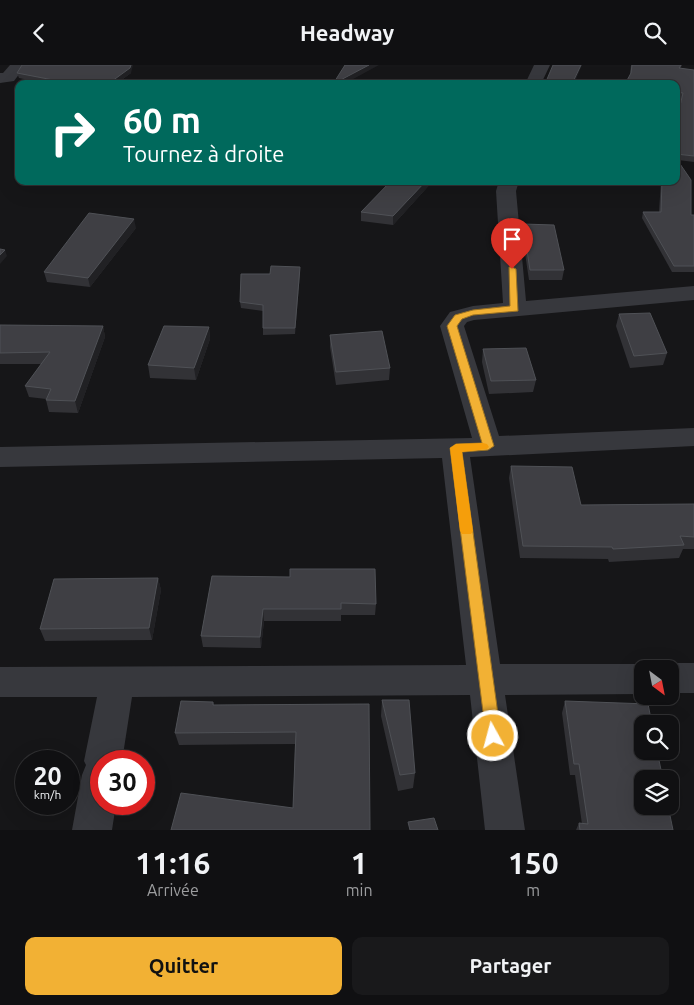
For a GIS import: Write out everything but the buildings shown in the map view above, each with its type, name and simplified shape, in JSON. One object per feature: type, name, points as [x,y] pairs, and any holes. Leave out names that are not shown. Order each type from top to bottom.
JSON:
[{"type":"street","points":[[0,78],[8,78],[18,65]]},
{"type":"street","points":[[535,80],[542,65]]},
{"type":"street","points":[[508,185],[506,191],[515,309]]},
{"type":"street","points":[[488,446],[452,326],[458,317],[473,313],[694,293]]},
{"type":"street","points":[[0,457],[456,448],[694,437]]},
{"type":"street","points":[[456,448],[505,830]]},
{"type":"street","points":[[679,679],[694,678]]},
{"type":"street","points":[[0,683],[634,679]]},
{"type":"street","points":[[106,750],[116,682]]},
{"type":"street","points":[[92,830],[94,815]]},
{"type":"slow traffic","points":[[467,531],[456,448],[483,447]]},
{"type":"route","points":[[493,736],[456,448],[488,446],[452,326],[458,317],[473,313],[515,309],[512,269]]}]
